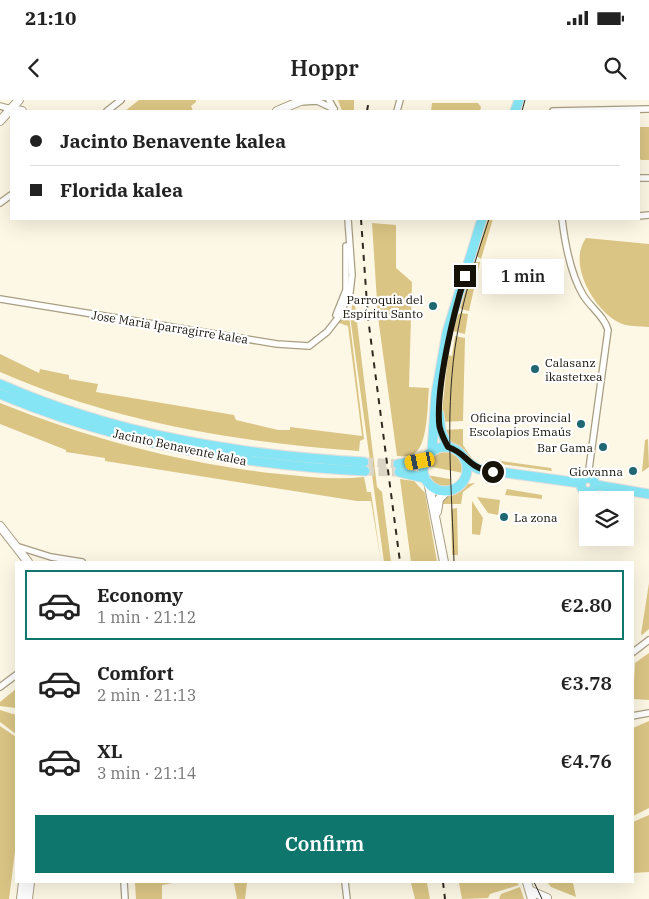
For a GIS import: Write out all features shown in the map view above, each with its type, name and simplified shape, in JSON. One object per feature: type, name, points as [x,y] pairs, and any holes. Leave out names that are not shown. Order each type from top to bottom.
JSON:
[{"type":"main road","points":[[0,121],[19,100]]},
{"type":"main road","points":[[279,110],[300,101]]},
{"type":"main road","points":[[11,108],[18,110]]},
{"type":"main road","points":[[432,451],[441,364],[449,323],[482,220]]},
{"type":"main road","points":[[448,447],[440,431],[439,418],[444,372],[456,304]]},
{"type":"main road","name":"Jacinto Benavente kalea","points":[[0,384],[78,413],[167,438],[263,454],[365,466],[280,465],[190,452],[106,431],[0,394]]},
{"type":"main road","points":[[444,561],[422,467],[424,460],[432,451],[448,447],[459,452],[465,460],[478,469],[593,481],[596,485],[649,494]]},
{"type":"main road","points":[[424,460],[399,468],[446,492]]},
{"type":"main road","points":[[465,460],[466,476]]},
{"type":"main road","points":[[436,521],[438,502],[446,492],[460,486],[466,476],[478,469]]},
{"type":"main road","points":[[0,526],[27,561]]},
{"type":"main road","points":[[21,899],[23,883]]},
{"type":"main road","points":[[28,899],[30,883]]},
{"type":"main road","points":[[527,883],[531,895],[556,899]]},
{"type":"street","points":[[108,110],[121,100]]},
{"type":"street","points":[[300,101],[317,101],[332,104]]},
{"type":"street","points":[[0,106],[11,108]]},
{"type":"street","points":[[601,110],[649,109]]},
{"type":"street","name":"Jose Maria Iparragirre kalea","points":[[0,299],[298,347],[309,346],[318,341],[331,326],[345,295],[348,282],[347,220]]},
{"type":"street","points":[[562,220],[569,256],[576,279],[586,300],[605,322],[608,330],[589,471],[583,481]]},
{"type":"street","points":[[16,546],[66,561]]},
{"type":"street","points":[[634,651],[649,640]]},
{"type":"street","points":[[0,687],[15,675]]},
{"type":"street","points":[[634,716],[649,713]]},
{"type":"street","points":[[124,883],[125,899]]},
{"type":"street","points":[[344,883],[347,899]]},
{"type":"shaded area","points":[[139,100],[196,100],[191,106],[193,110],[126,110]]},
{"type":"shaded area","points":[[338,100],[354,100],[354,110],[342,110]]},
{"type":"shaded area","points":[[432,103],[478,103],[481,107],[480,110],[431,110]]},
{"type":"shaded area","points":[[640,127],[649,127],[649,160],[641,160]]},
{"type":"shaded area","points":[[485,220],[493,220],[481,259],[475,255]]},
{"type":"shaded area","points":[[372,223],[396,225],[396,268],[412,282],[409,387],[429,388],[422,443],[418,450],[409,456],[397,456],[378,317]]},
{"type":"shaded area","points":[[586,238],[649,244],[649,327],[621,324],[609,316],[592,297],[581,273],[581,249]]},
{"type":"shaded area","points":[[475,262],[480,262],[469,311],[461,309],[459,306],[472,265]]},
{"type":"shaded area","points":[[354,297],[377,487],[382,492],[391,561],[384,561],[350,316]]},
{"type":"shaded area","points":[[348,308],[364,439],[360,441],[359,451],[267,442],[176,427],[131,417],[87,404],[0,372],[0,354],[39,373],[40,369],[69,375],[69,379],[98,384],[96,392],[234,415],[236,420],[278,430],[290,430],[290,427],[362,436],[348,326],[339,323]]},
{"type":"shaded area","points":[[461,313],[468,314],[465,334],[453,331],[457,315]]},
{"type":"shaded area","points":[[455,336],[465,338],[463,421],[441,422],[448,355],[452,356]]},
{"type":"shaded area","points":[[0,403],[103,439],[173,457],[244,470],[280,474],[332,478],[364,477],[367,492],[371,492],[381,561],[371,501],[357,501],[105,461],[105,458],[66,452],[66,450],[0,424]]},
{"type":"shaded area","points":[[463,429],[463,445],[473,460],[449,440],[443,430]]},
{"type":"shaded area","points":[[648,439],[649,467],[642,472],[645,440]]},
{"type":"shaded area","points":[[444,451],[453,453],[459,458],[463,473],[427,466],[432,456]]},
{"type":"shaded area","points":[[494,460],[551,468],[552,471],[493,463]]},
{"type":"shaded area","points":[[427,475],[450,479],[451,487],[435,485]]},
{"type":"shaded area","points":[[400,479],[414,481],[425,493],[437,561],[411,561]]},
{"type":"shaded area","points":[[475,483],[463,492],[461,504],[439,504],[467,484]]},
{"type":"shaded area","points":[[507,489],[542,495],[542,499],[505,495]]},
{"type":"shaded area","points":[[477,497],[500,500],[498,515],[488,513]]},
{"type":"shaded area","points":[[472,501],[483,518],[480,535],[472,534]]},
{"type":"shaded area","points":[[457,508],[458,555],[452,555],[451,509]]},
{"type":"shaded area","points":[[649,583],[649,629],[642,635],[641,634]]},
{"type":"shaded area","points":[[649,653],[649,700],[634,699],[635,663]]},
{"type":"shaded area","points":[[15,690],[15,708],[0,706],[0,702]]},
{"type":"shaded area","points":[[0,710],[15,715],[15,733],[0,722]]},
{"type":"shaded area","points":[[649,721],[649,808],[634,816],[634,728]]},
{"type":"shaded area","points":[[0,726],[15,736],[15,852],[9,899],[0,899]]},
{"type":"shaded area","points":[[649,815],[649,872],[634,873],[634,822]]},
{"type":"shaded area","points":[[135,883],[173,883],[162,885],[162,899],[136,899]]},
{"type":"shaded area","points":[[234,883],[247,883],[245,899],[237,899]]},
{"type":"shaded area","points":[[411,883],[427,883],[430,899],[415,899]]},
{"type":"shaded area","points":[[459,883],[518,883],[519,885],[490,894],[488,898],[462,899]]},
{"type":"shaded area","points":[[548,883],[573,883],[576,897],[551,887]]},
{"type":"shaded area","points":[[520,887],[524,899],[499,899],[501,894]]},
{"type":"tunnel","points":[[364,462],[398,464]]},
{"type":"tunnel","points":[[365,471],[399,472]]},
{"type":"tram line","points":[[522,110],[525,100]]},
{"type":"tram line","points":[[454,561],[450,455],[452,375],[455,348],[465,299],[489,220]]},
{"type":"tram line","points":[[534,883],[542,899]]},
{"type":"railway","points":[[367,110],[369,100]]},
{"type":"railway","points":[[361,220],[368,318],[400,561]]},
{"type":"railway","points":[[443,883],[445,899]]},
{"type":"place","name":"Parroquia del Espíritu Santo","points":[[433,306]]},
{"type":"place","name":"Calasanz ikastetxea","points":[[535,369]]},
{"type":"place","name":"Oficina provincial Escolapios Emaús","points":[[581,424]]},
{"type":"place","name":"Bar Gama","points":[[603,447]]},
{"type":"place","name":"Giovanna","points":[[633,471]]},
{"type":"place","name":"La zona","points":[[504,517]]},
{"type":"route","points":[[465,276],[456,304],[444,372],[439,426],[448,447],[459,452],[465,460],[478,469],[493,472]]}]
